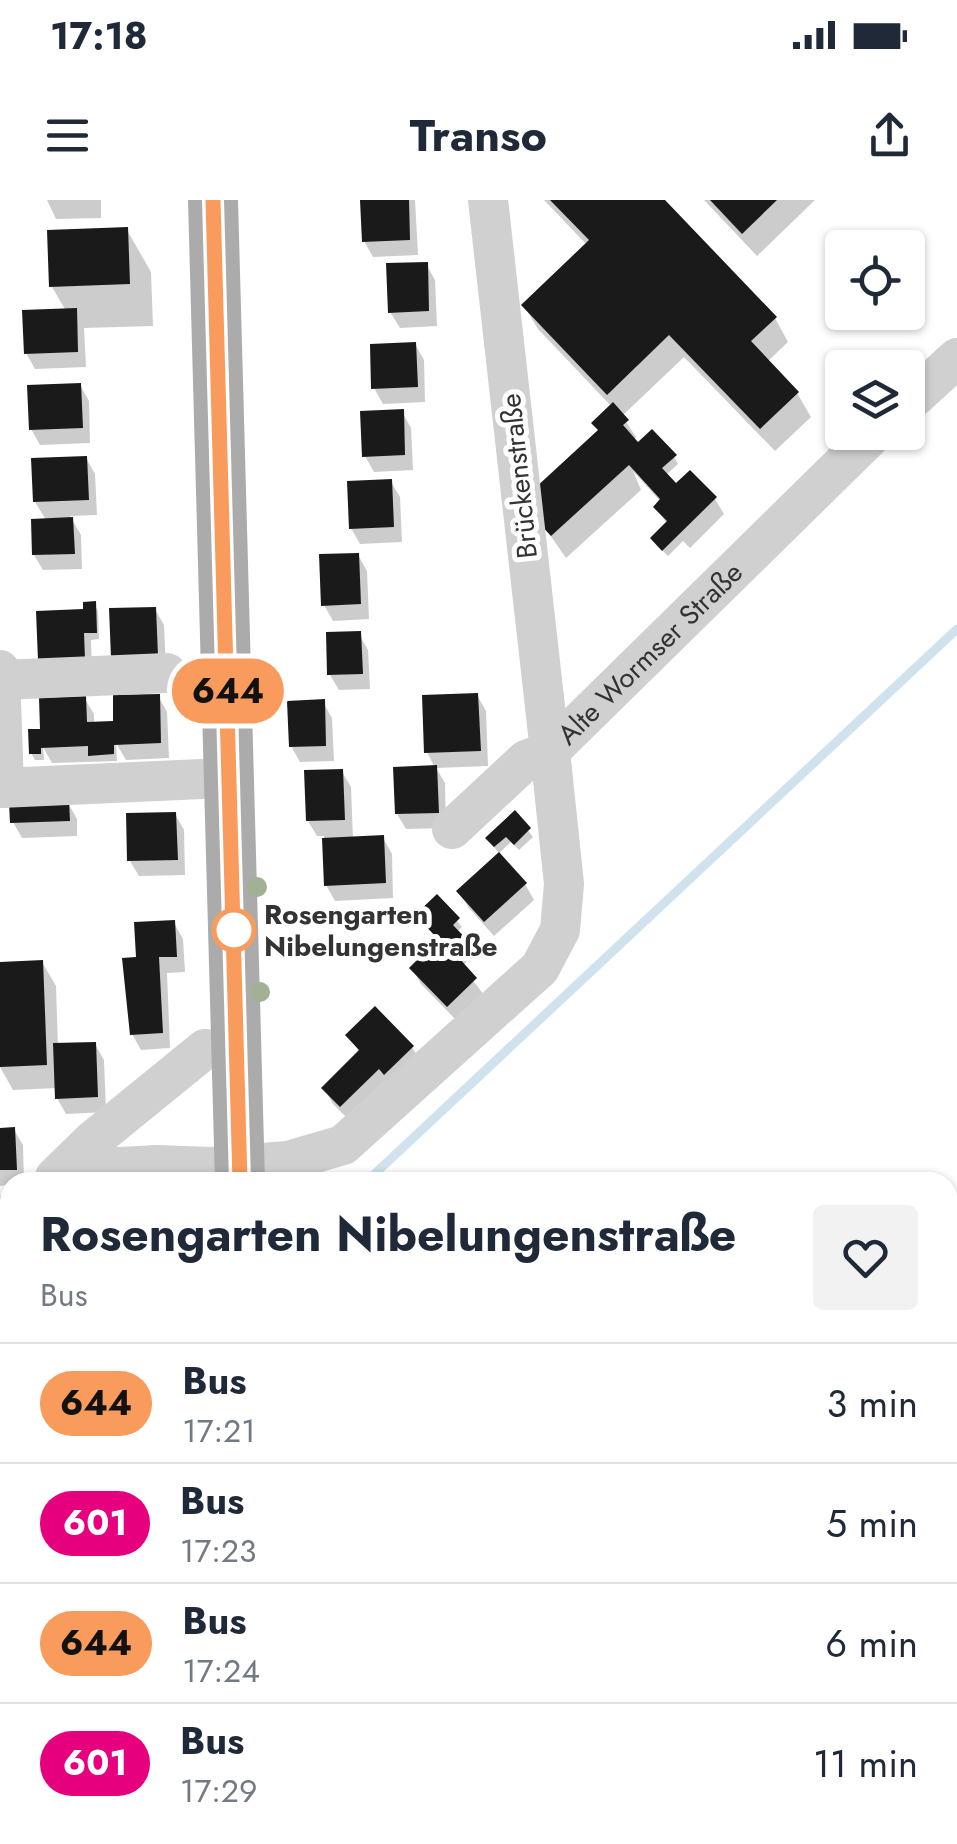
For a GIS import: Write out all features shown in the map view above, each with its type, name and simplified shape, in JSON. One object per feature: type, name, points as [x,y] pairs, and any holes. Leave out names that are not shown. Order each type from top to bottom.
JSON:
[{"type":"main road","points":[[213,200],[240,1172]]},
{"type":"street","name":"Brückenstraße","points":[[488,200],[550,751]]},
{"type":"street","points":[[925,387],[957,358]]},
{"type":"street","name":"Alte Wormser Straße","points":[[247,1172],[343,1146],[540,968],[560,930],[564,884],[550,751],[858,450]]},
{"type":"street","points":[[0,670],[2,788],[202,780]]},
{"type":"street","points":[[0,680],[166,673]]},
{"type":"street","points":[[452,828],[526,760],[550,751]]},
{"type":"street","points":[[60,1172],[206,1049]]},
{"type":"building","points":[[360,200],[409,200],[410,240],[362,242]]},
{"type":"building","points":[[550,200],[665,200],[777,317],[751,341],[799,392],[760,429],[669,335],[607,395],[521,305],[589,240]]},
{"type":"building","points":[[710,200],[777,200],[742,234]]},
{"type":"building","points":[[128,227],[130,284],[49,287],[47,230]]},
{"type":"building","points":[[428,262],[429,311],[388,313],[386,263]]},
{"type":"building","points":[[77,308],[78,352],[24,354],[22,310]]},
{"type":"building","points":[[416,342],[418,387],[371,389],[370,344]]},
{"type":"building","points":[[81,383],[83,428],[29,430],[27,385]]},
{"type":"building","points":[[613,402],[629,420],[623,425],[638,442],[652,429],[677,455],[662,468],[676,483],[690,470],[717,497],[662,551],[650,538],[667,521],[653,507],[660,499],[629,465],[551,536],[539,523],[534,489],[598,430],[591,423]]},
{"type":"building","points":[[404,409],[405,455],[362,457],[360,411]]},
{"type":"building","points":[[87,456],[89,500],[33,502],[31,458]]},
{"type":"building","points":[[392,479],[394,527],[349,529],[347,481]]},
{"type":"building","points":[[73,517],[75,554],[32,555],[31,519]]},
{"type":"building","points":[[359,553],[361,604],[321,606],[319,554]]},
{"type":"building","points":[[96,601],[97,633],[84,633],[85,659],[38,661],[36,611],[83,609],[83,602]]},
{"type":"building","points":[[156,607],[158,656],[111,658],[109,608]]},
{"type":"building","points":[[361,631],[363,674],[327,675],[326,632]]},
{"type":"building","points":[[478,693],[481,751],[424,753],[422,695]]},
{"type":"building","points":[[160,694],[161,743],[114,745],[114,754],[88,756],[88,746],[41,748],[41,754],[29,754],[28,729],[40,729],[39,698],[86,696],[87,722],[113,721],[113,695]]},
{"type":"building","points":[[325,699],[326,746],[289,747],[287,701]]},
{"type":"building","points":[[437,765],[439,813],[395,814],[393,767]]},
{"type":"building","points":[[343,769],[345,820],[306,821],[304,770]]},
{"type":"building","points":[[69,800],[70,821],[10,823],[9,803]]},
{"type":"building","points":[[515,810],[531,828],[514,845],[506,837],[494,847],[485,838]]},
{"type":"building","points":[[176,812],[178,860],[127,861],[126,813]]},
{"type":"building","points":[[384,835],[386,883],[324,886],[322,838]]},
{"type":"building","points":[[499,852],[527,883],[484,922],[456,891]]},
{"type":"building","points":[[437,894],[460,918],[453,925],[472,945],[459,958],[477,978],[447,1007],[409,968],[438,939],[415,915]]},
{"type":"building","points":[[175,920],[177,957],[159,957],[163,1033],[130,1035],[122,958],[136,957],[134,922]]},
{"type":"building","points":[[43,960],[47,1065],[0,1067],[0,962]]},
{"type":"building","points":[[375,1006],[414,1046],[384,1075],[379,1069],[340,1107],[321,1088],[359,1050],[345,1035]]},
{"type":"building","points":[[96,1042],[98,1097],[55,1099],[53,1043]]},
{"type":"building","points":[[15,1127],[17,1170],[0,1170],[0,1128]]},
{"type":"waterway","points":[[377,1172],[957,629]]},
{"type":"bus line","name":"644","points":[[213,200],[240,1172]]},
{"type":"place","name":"Rosengarten Nibelungenstraße","points":[[234,930]]}]
